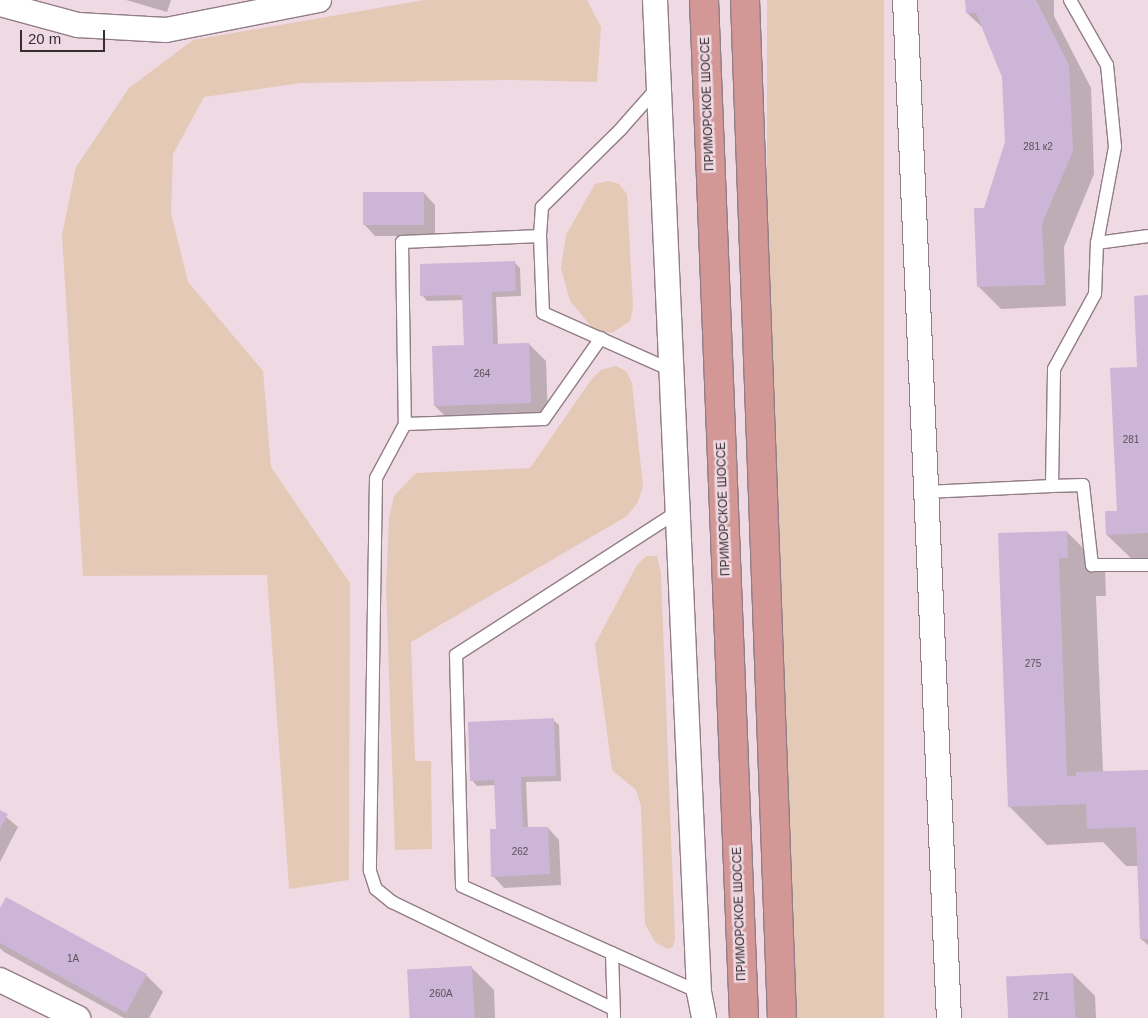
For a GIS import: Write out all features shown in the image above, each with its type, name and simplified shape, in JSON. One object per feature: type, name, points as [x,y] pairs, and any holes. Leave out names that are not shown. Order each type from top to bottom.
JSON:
[{"type":"highway","name":"ПРИМОРСКОЕ ШОССЕ","points":[[704,0],[744,1018]]},
{"type":"highway","points":[[745,0],[782,1018]]},
{"type":"street","points":[[0,4],[78,25],[166,30],[279,4],[319,0]]},
{"type":"street","points":[[655,0],[699,992],[704,1018]]},
{"type":"street","points":[[905,0],[949,1018]]},
{"type":"street","points":[[0,980],[78,1018]]},
{"type":"lane","points":[[1052,486],[1054,369],[1096,294],[1098,243],[1115,147],[1107,65],[1070,0]]},
{"type":"lane","points":[[658,87],[620,130],[542,207],[540,236],[543,313],[671,370]]},
{"type":"lane","points":[[540,236],[402,242],[405,424],[376,478],[370,871],[376,889],[392,902],[614,1013],[612,953]]},
{"type":"lane","points":[[1098,243],[1148,236]]},
{"type":"lane","points":[[405,424],[544,419],[601,338]]},
{"type":"lane","points":[[926,492],[1083,485],[1092,565],[1148,565]]},
{"type":"lane","points":[[677,512],[456,655],[462,886],[699,992]]},
{"type":"shaded area","points":[[424,0],[587,0],[601,27],[597,82],[513,80],[301,83],[204,97],[173,154],[171,213],[188,282],[263,371],[271,467],[350,583],[349,880],[289,889],[267,575],[83,576],[62,235],[76,167],[129,88],[193,40]]},
{"type":"shaded area","points":[[767,0],[884,0],[884,1018],[767,1018]]},
{"type":"shaded area","points":[[609,181],[619,184],[627,194],[633,308],[630,321],[612,333],[594,330],[570,301],[561,268],[566,235],[595,184]]},
{"type":"shaded area","points":[[616,366],[626,371],[632,383],[643,487],[638,502],[627,516],[411,642],[415,761],[431,761],[432,849],[395,850],[386,586],[389,518],[394,496],[416,473],[530,468],[591,380],[601,370]]},
{"type":"shaded area","points":[[646,556],[657,556],[661,573],[675,939],[673,947],[667,949],[655,942],[645,924],[641,806],[636,790],[612,770],[595,644],[637,565]]},
{"type":"building","points":[[965,0],[1036,0],[1069,65],[1073,151],[1042,224],[1045,285],[977,287],[974,208],[984,208],[1005,142],[1002,77],[976,13],[966,13]]},
{"type":"building","points":[[363,192],[424,192],[424,225],[363,225]]},
{"type":"building","points":[[515,261],[516,291],[492,292],[493,344],[529,343],[531,403],[434,406],[432,346],[464,345],[462,295],[420,296],[420,264]]},
{"type":"building","points":[[1148,295],[1148,533],[1106,535],[1105,511],[1117,511],[1110,368],[1137,367],[1134,296]]},
{"type":"building","points":[[1067,531],[1068,558],[1059,558],[1067,776],[1076,776],[1076,772],[1148,770],[1148,939],[1140,939],[1136,827],[1087,829],[1086,804],[1008,807],[998,533]]},
{"type":"building","points":[[554,718],[556,776],[521,777],[523,827],[548,827],[550,874],[491,877],[490,829],[496,829],[494,780],[470,781],[468,722]]},
{"type":"building","points":[[0,810],[8,814],[0,829]]},
{"type":"building","points":[[6,897],[147,974],[126,1013],[0,943],[0,908]]},
{"type":"building","points":[[472,966],[475,1018],[410,1018],[407,969]]},
{"type":"building","points":[[1073,973],[1075,1018],[1008,1018],[1006,977]]}]
